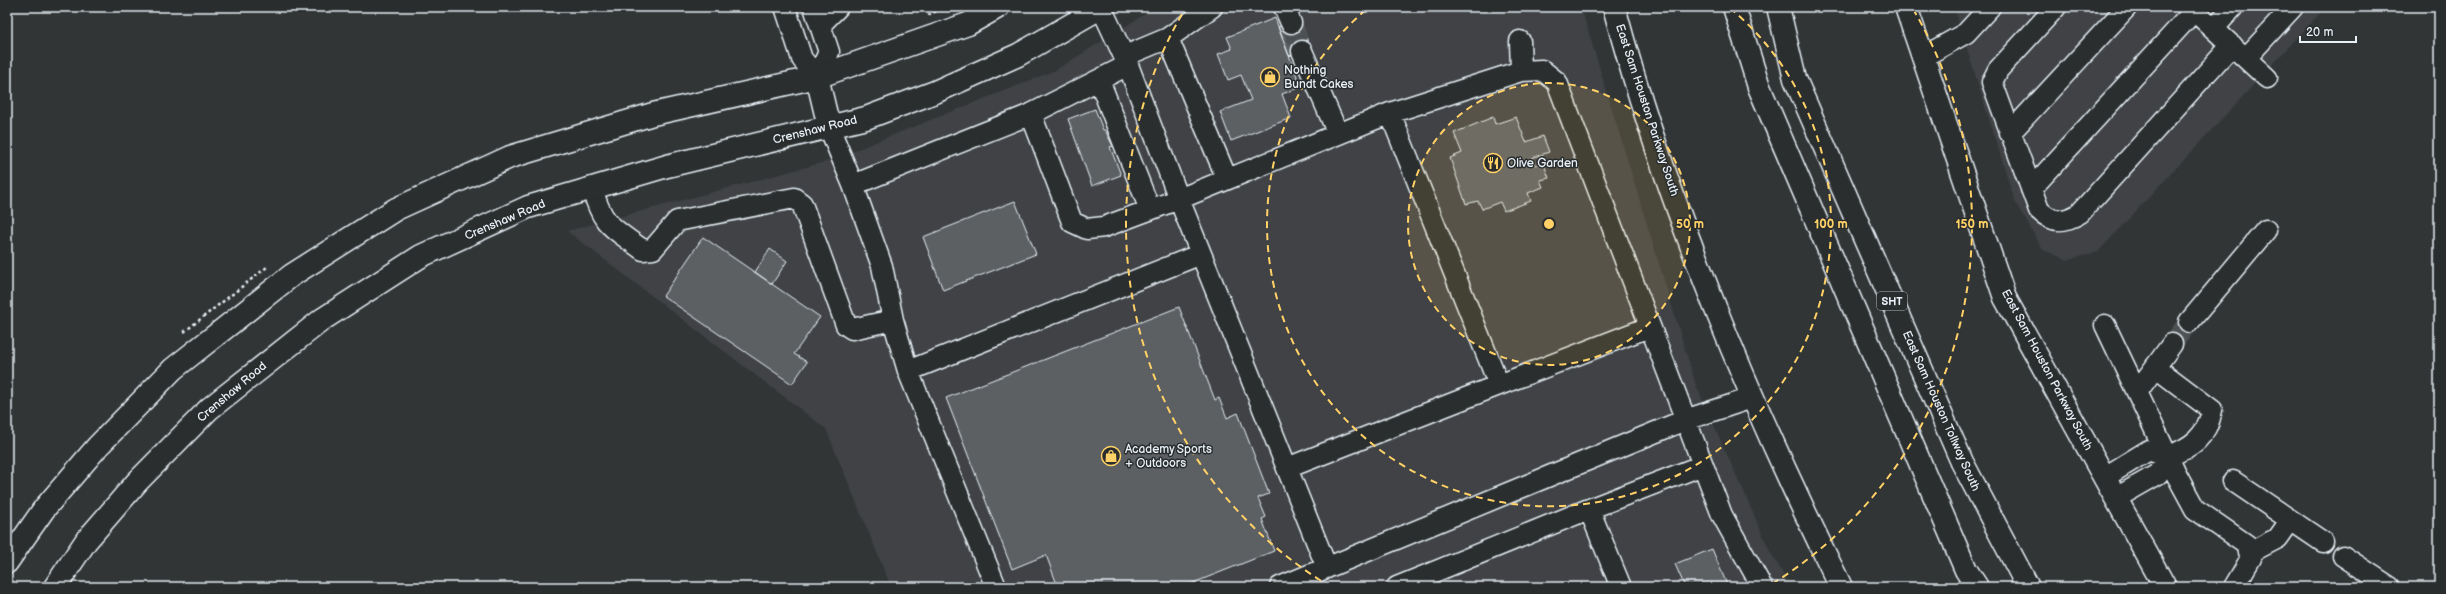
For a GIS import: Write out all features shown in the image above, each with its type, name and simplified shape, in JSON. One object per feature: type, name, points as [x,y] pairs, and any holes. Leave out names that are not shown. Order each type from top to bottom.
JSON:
[{"type":"main road","points":[[7,562],[44,509],[98,446],[173,369],[292,275],[396,209],[510,157],[653,114],[817,77],[968,24],[998,7]]},
{"type":"main road","name":"Crenshaw Road","points":[[55,587],[86,541],[208,409],[323,319],[421,256],[528,207],[667,166],[866,118],[936,92],[1018,55],[1101,7]]},
{"type":"main road","name":"East Sam Houston Parkway South","points":[[1614,7],[1664,167],[1722,329],[1788,480],[1841,587]]},
{"type":"main road","points":[[1734,7],[1759,87],[1973,581]]},
{"type":"main road","name":"East Sam Houston Tollway South","points":[[1778,7],[1798,85],[1962,462],[2028,587]]},
{"type":"main road","name":"East Sam Houston Parkway South","points":[[1906,7],[2005,298],[2165,587]]},
{"type":"main road","points":[[817,77],[829,127]]},
{"type":"lane","points":[[785,7],[802,59],[817,77],[829,52],[814,7]]},
{"type":"lane","points":[[820,25],[838,7]]},
{"type":"lane","points":[[1101,7],[1126,61],[1179,199],[1327,568]]},
{"type":"lane","points":[[853,185],[1031,114],[1099,80],[1126,61],[1168,38],[1212,7]]},
{"type":"lane","points":[[2056,7],[1998,70],[1992,82],[2039,210],[2048,218],[2060,221],[2070,220],[2080,213],[2239,52],[2293,7]]},
{"type":"lane","points":[[2010,133],[2127,7]]},
{"type":"lane","points":[[2214,28],[2234,7]]},
{"type":"lane","points":[[2031,189],[2192,9],[2267,78]]},
{"type":"lane","points":[[1923,57],[1966,33],[1982,11]]},
{"type":"lane","points":[[1168,38],[1226,180]]},
{"type":"lane","points":[[1520,41],[1521,71]]},
{"type":"lane","points":[[1302,50],[1338,134]]},
{"type":"lane","points":[[1031,114],[1072,222],[1087,229],[1104,227],[1179,199],[1390,113],[1521,71],[1542,70],[1557,82],[1649,327],[1722,515],[1762,587]]},
{"type":"lane","points":[[1099,80],[1150,210]]},
{"type":"lane","points":[[1390,113],[1499,385]]},
{"type":"lane","points":[[829,127],[853,185],[882,266],[893,320],[908,371],[996,587]]},
{"type":"lane","points":[[592,188],[598,210],[605,222],[643,250],[653,249],[677,221],[794,198],[802,204],[846,325],[852,329],[893,320]]},
{"type":"lane","points":[[2189,322],[2266,230]]},
{"type":"lane","points":[[908,371],[1201,254]]},
{"type":"lane","points":[[2105,325],[2167,456],[2195,509],[2247,545],[2251,558],[2234,587]]},
{"type":"lane","points":[[1287,468],[1649,327]]},
{"type":"lane","points":[[2137,392],[2172,344]]},
{"type":"lane","points":[[2105,477],[2150,450],[2167,456],[2189,448],[2209,425],[2212,410],[2155,367]]},
{"type":"lane","points":[[1280,587],[1685,420],[1752,398]]},
{"type":"lane","points":[[2116,498],[2158,474],[2167,456]]},
{"type":"lane","points":[[1397,587],[1589,509],[1703,465]]},
{"type":"lane","points":[[2233,481],[2323,542]]},
{"type":"lane","points":[[1589,509],[1621,587]]},
{"type":"lane","points":[[2249,553],[2278,538],[2290,520]]},
{"type":"lane","points":[[2343,556],[2390,587]]},
{"type":"shaded area","points":[[1156,7],[1581,7],[1696,385],[1771,553],[1791,587],[891,587],[826,429],[567,231],[825,162],[1056,70]]},
{"type":"shaded area","points":[[1954,7],[2326,7],[2098,252],[2068,260],[2043,250],[2015,202]]},
{"type":"building","name":"Nothing Bundt Cakes","points":[[1275,18],[1301,87],[1282,94],[1291,118],[1231,141],[1220,112],[1251,100],[1241,75],[1228,80],[1218,54],[1232,49],[1227,37]]},
{"type":"building","points":[[1300,19],[1310,48],[1289,56],[1278,27]]},
{"type":"building","points":[[1095,109],[1103,130],[1105,130],[1113,146],[1110,147],[1121,175],[1092,186],[1068,119]]},
{"type":"building","name":"Olive Garden","points":[[1493,117],[1495,124],[1516,117],[1526,142],[1543,136],[1549,152],[1532,158],[1535,165],[1543,162],[1549,178],[1540,180],[1543,187],[1528,193],[1531,201],[1504,211],[1500,202],[1482,209],[1478,201],[1466,204],[1450,158],[1462,153],[1454,133]]},
{"type":"building","points":[[1015,201],[1036,254],[943,290],[923,237]]},
{"type":"building","points":[[703,237],[820,317],[794,354],[807,362],[792,384],[663,296]]},
{"type":"building","points":[[770,249],[787,261],[772,284],[755,272]]},
{"type":"building","name":"Academy Sports + Outdoors","points":[[1179,307],[1215,400],[1219,398],[1227,418],[1238,413],[1269,494],[1258,498],[1266,517],[1262,519],[1274,551],[1183,587],[1058,587],[1046,555],[1012,569],[946,398]]},
{"type":"building","points":[[1712,549],[1728,587],[1685,587],[1675,564]]},
{"type":"tunnel","points":[[1291,23],[1302,51]]},
{"type":"tunnel","points":[[2172,344],[2189,322]]},
{"type":"place","name":"Nothing Bundt Cakes","points":[[1270,77]]},
{"type":"place","name":"Olive Garden","points":[[1493,163]]},
{"type":"place","name":"Academy Sports + Outdoors","points":[[1111,456]]}]
